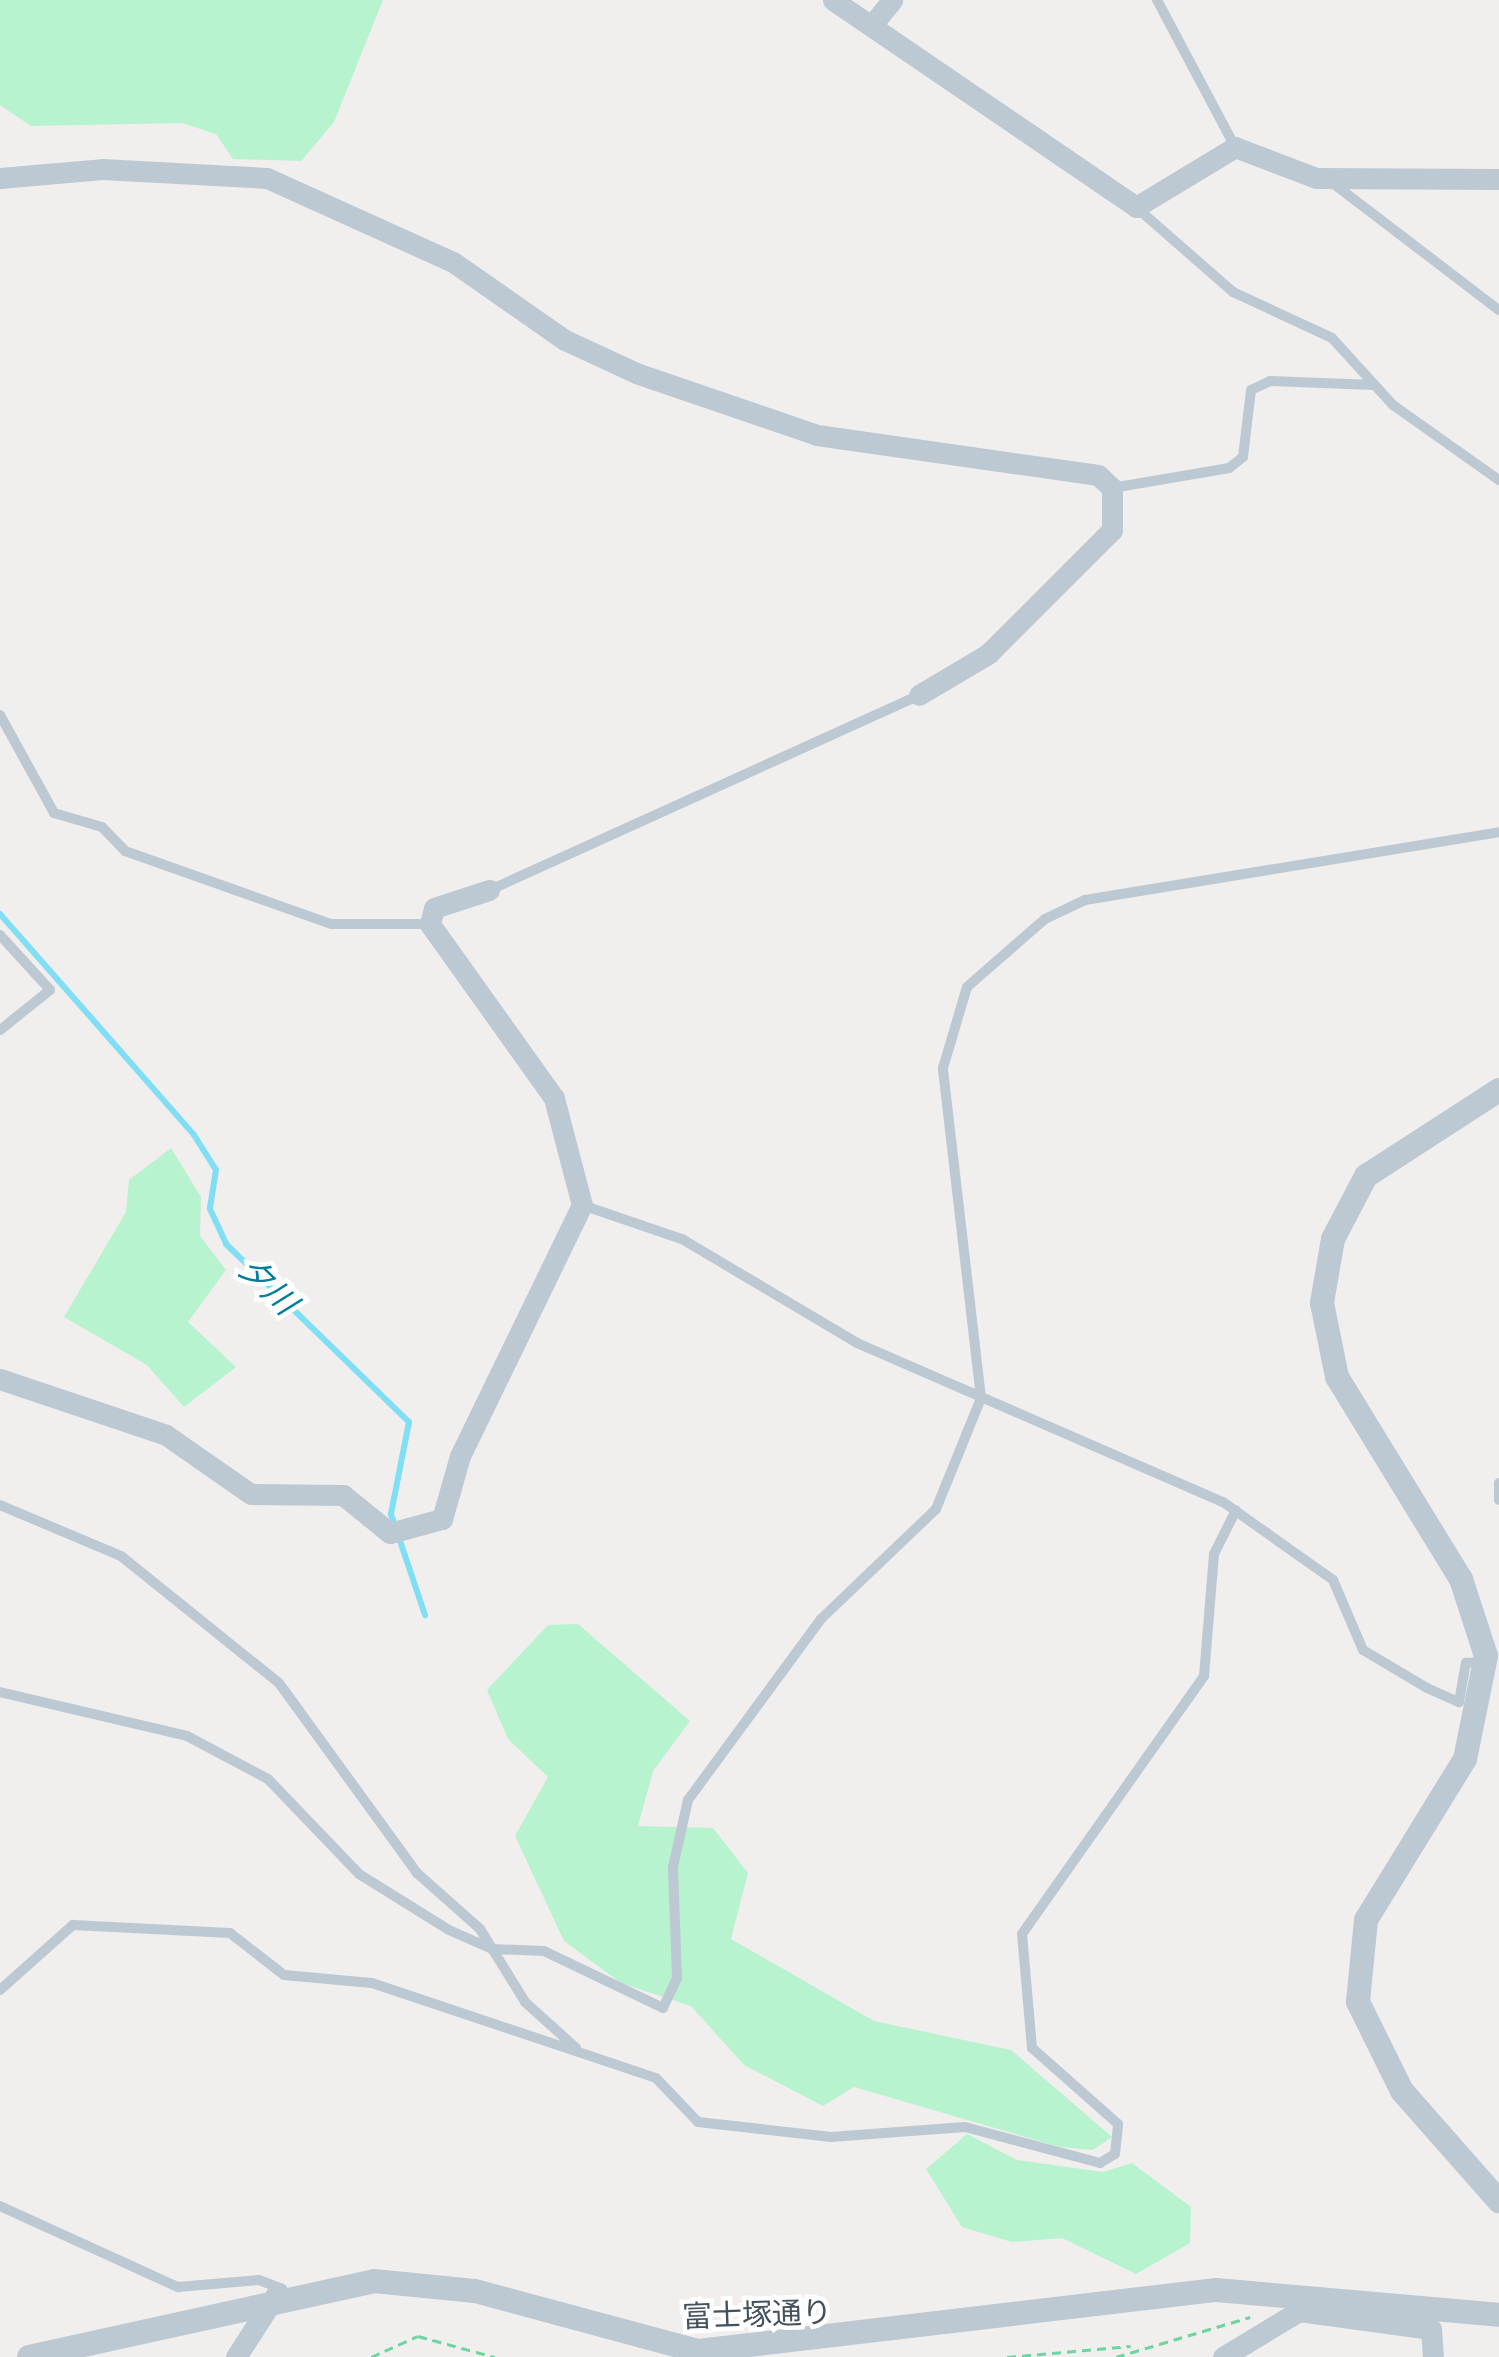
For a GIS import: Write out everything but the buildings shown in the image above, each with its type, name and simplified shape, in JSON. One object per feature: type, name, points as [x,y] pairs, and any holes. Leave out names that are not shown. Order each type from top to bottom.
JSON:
[{"type":"street","points":[[833,0],[1136,207],[1235,147],[1328,178],[1499,179]]},
{"type":"street","points":[[872,25],[892,0]]},
{"type":"street","points":[[0,178],[102,169],[267,178],[453,262],[565,340],[637,373],[817,435],[1036,460],[1112,488],[1112,530],[988,654],[919,695]]},
{"type":"street","points":[[0,1379],[166,1435],[251,1494],[343,1495],[390,1533],[420,1532],[442,1519],[460,1456],[582,1205],[554,1097],[430,924],[434,908],[490,890]]},
{"type":"street","points":[[1499,1090],[1366,1176],[1333,1238],[1322,1303],[1337,1377],[1462,1579],[1485,1661],[1465,1759],[1381,1891],[1354,1971],[1382,2060],[1499,2201]]},
{"type":"street","name":"富士塚通り","points":[[28,2357],[282,2293],[374,2281],[475,2291],[698,2351],[1216,2290],[1299,2301],[1499,2315]]},
{"type":"street","points":[[236,2357],[282,2293]]},
{"type":"street","points":[[1222,2357],[1299,2301],[1431,2329],[1433,2357]]},
{"type":"lane","points":[[1157,0],[1235,147]]},
{"type":"lane","points":[[1328,178],[1499,310]]},
{"type":"lane","points":[[1136,207],[1232,292],[1332,338],[1374,385],[1499,480]]},
{"type":"lane","points":[[1112,488],[1228,468],[1243,458],[1251,390],[1270,381],[1374,385]]},
{"type":"lane","points":[[490,890],[919,695]]},
{"type":"lane","points":[[0,715],[54,813],[102,827],[125,851],[331,924],[430,924]]},
{"type":"lane","points":[[0,1692],[217,1750],[268,1779],[359,1874],[492,1949],[544,1951],[638,2005],[674,1998],[673,1867],[688,1800],[821,1619],[936,1509],[981,1399],[943,1068],[967,987],[1045,919],[1085,900],[1499,832]]},
{"type":"lane","points":[[0,935],[50,990],[0,1030]]},
{"type":"lane","points":[[582,1205],[682,1239],[857,1343],[1236,1510],[1333,1580],[1378,1661],[1459,1702],[1466,1663],[1485,1661]]},
{"type":"lane","points":[[1499,1483],[1499,1500]]},
{"type":"lane","points":[[0,1505],[121,1556],[279,1683],[417,1873],[492,1949],[525,2002],[578,2050]]},
{"type":"lane","points":[[0,1990],[52,1937],[111,1921],[230,1933],[284,1975],[372,1983],[656,2078],[698,2122],[831,2137],[965,2127],[1076,2161],[1114,2154],[1118,2124],[1032,2048],[1022,1934],[1204,1676],[1214,1554],[1236,1510]]},
{"type":"lane","points":[[0,2206],[178,2287],[259,2280],[282,2293]]},
{"type":"path","points":[[1007,2357],[1133,2347],[1259,2315]]},
{"type":"path","points":[[370,2357],[418,2336],[495,2357]]},
{"type":"path","points":[[1116,2357],[1133,2347]]},
{"type":"green space","points":[[0,0],[383,0],[334,122],[301,161],[233,159],[216,134],[182,123],[31,126],[0,105]]},
{"type":"green space","points":[[171,1148],[201,1197],[200,1236],[226,1270],[188,1322],[236,1367],[184,1407],[147,1365],[64,1317],[126,1212],[129,1180]]},
{"type":"green space","points":[[578,1624],[690,1721],[653,1771],[638,1826],[713,1828],[748,1873],[731,1939],[874,2021],[1011,2050],[1112,2137],[1093,2150],[1060,2147],[854,2087],[823,2106],[744,2065],[691,2006],[621,1983],[564,1941],[515,1836],[548,1777],[508,1739],[487,1690],[548,1625]]},
{"type":"green space","points":[[967,2134],[1017,2160],[1103,2172],[1132,2163],[1191,2207],[1190,2243],[1136,2274],[1062,2238],[1012,2242],[962,2227],[926,2169]]},
{"type":"waterway","name":"夕川","points":[[0,914],[194,1135],[216,1170],[210,1209],[226,1244],[409,1422],[391,1514],[425,1615]]}]
